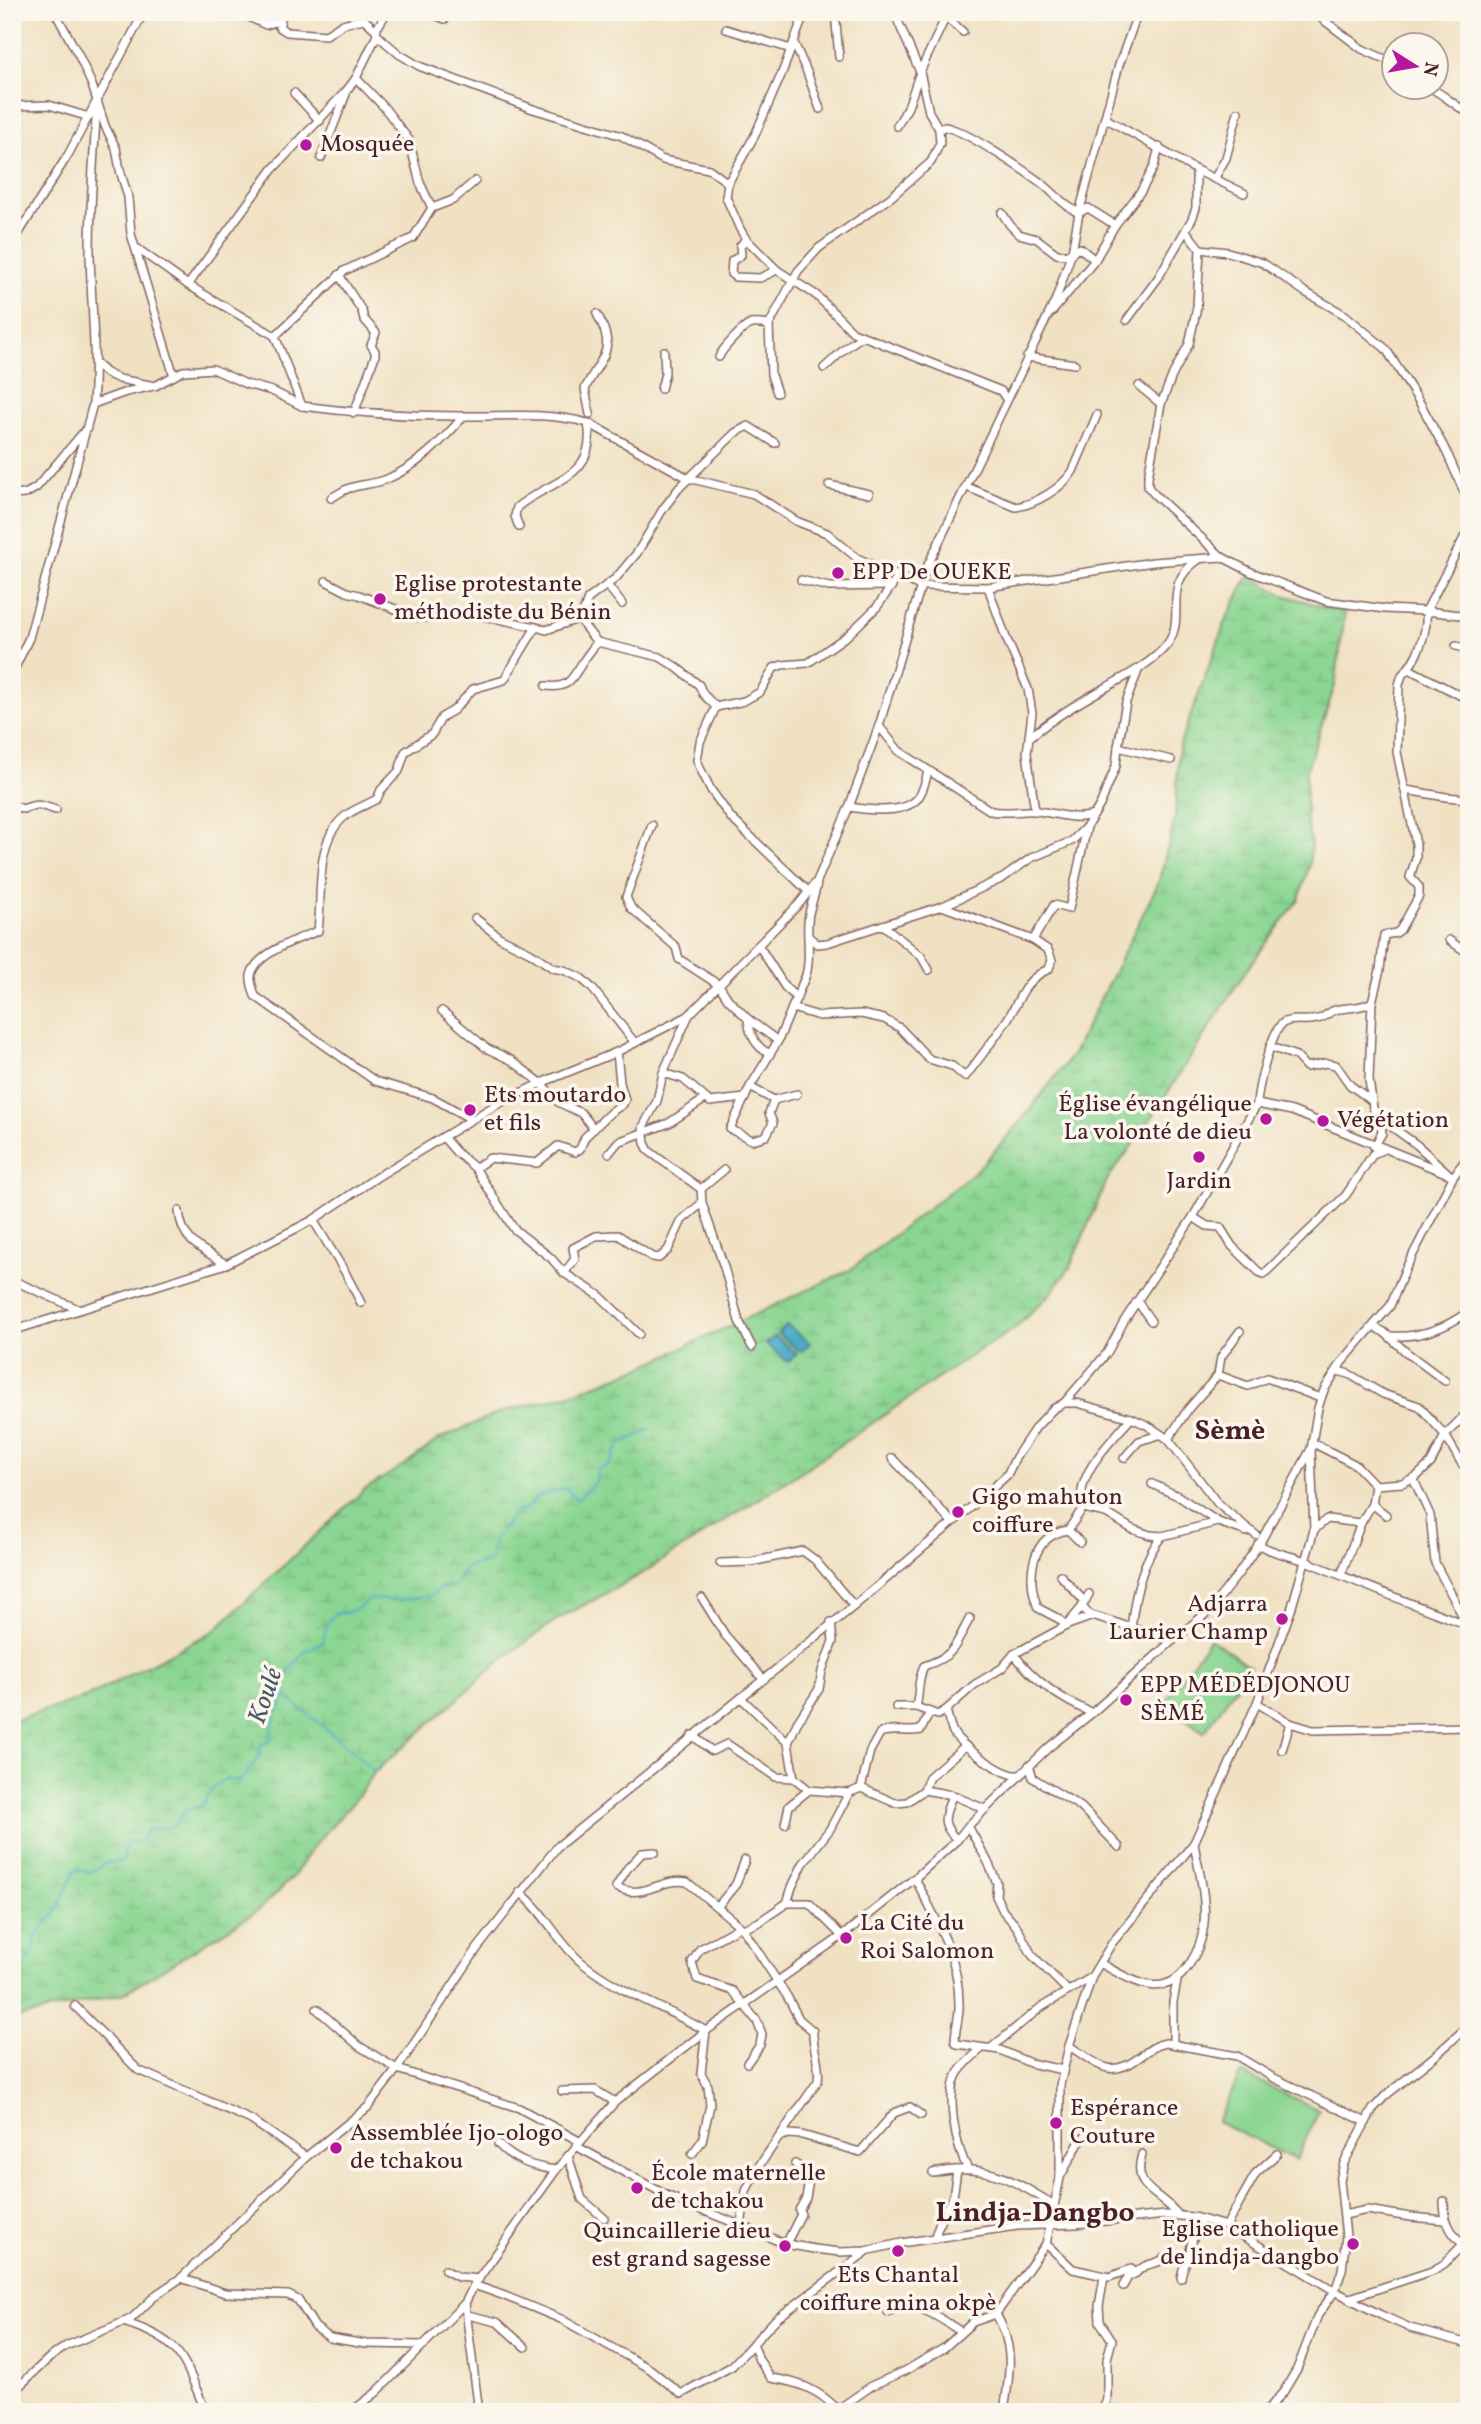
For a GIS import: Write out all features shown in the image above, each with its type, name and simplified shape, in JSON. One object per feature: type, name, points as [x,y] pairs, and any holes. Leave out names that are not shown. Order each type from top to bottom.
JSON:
[{"type":"street","points":[[55,12],[79,56],[116,148],[128,198],[131,234],[138,249],[174,376]]},
{"type":"street","points":[[12,244],[97,103],[144,12]]},
{"type":"street","points":[[238,12],[266,25],[281,20],[279,27],[282,30],[302,34],[326,35],[342,24],[363,19]]},
{"type":"street","points":[[356,12],[398,54],[428,70],[533,109],[622,136],[663,160],[709,169],[728,183]]},
{"type":"street","points":[[188,285],[272,170],[320,121],[356,78],[387,12]]},
{"type":"street","points":[[426,12],[445,19],[455,12]]},
{"type":"street","points":[[805,12],[750,144],[728,183],[726,197],[746,239],[777,270],[816,295],[844,324],[862,337],[1001,391],[1006,398]]},
{"type":"street","points":[[835,12],[839,57]]},
{"type":"street","points":[[776,393],[771,375],[769,325],[797,271],[819,248],[891,197],[931,162],[940,143],[939,129],[929,111],[920,72],[894,12]]},
{"type":"street","points":[[12,1331],[226,1264],[313,1220],[471,1119],[541,1083],[617,1052],[688,1016],[809,892],[817,881],[849,807],[879,726],[920,586],[1006,398],[1048,317],[1073,252],[1079,213],[1119,65],[1138,12]]},
{"type":"street","points":[[1313,12],[1362,48],[1380,56]]},
{"type":"street","points":[[897,126],[908,107],[920,72],[947,15],[963,32]]},
{"type":"street","points":[[726,29],[792,46],[807,72],[820,109]]},
{"type":"street","points":[[356,78],[383,106],[409,140],[420,183],[432,208]]},
{"type":"street","points":[[321,158],[347,90]]},
{"type":"street","points":[[294,93],[320,121]]},
{"type":"street","points":[[1449,102],[1469,113]]},
{"type":"street","points":[[12,674],[29,638],[93,404],[96,364],[90,255],[97,103]]},
{"type":"street","points":[[12,106],[49,105],[89,117]]},
{"type":"street","points":[[1214,179],[1226,158],[1238,112]]},
{"type":"street","points":[[1105,118],[1196,170],[1244,193]]},
{"type":"street","points":[[939,129],[947,127],[984,146],[1040,182],[1069,208],[1079,213]]},
{"type":"street","points":[[1048,317],[1095,260],[1115,225],[1141,191],[1154,167],[1159,147]]},
{"type":"street","points":[[1127,320],[1158,278],[1186,231],[1196,208],[1196,170]]},
{"type":"street","points":[[275,336],[339,275],[350,267],[413,238],[432,208],[453,200],[475,181]]},
{"type":"street","points":[[1079,213],[1088,208],[1115,225]]},
{"type":"street","points":[[1002,213],[1019,234],[1037,239],[1060,255],[1080,248],[1095,260]]},
{"type":"street","points":[[1186,231],[1200,249],[1197,307],[1189,344],[1161,404],[1148,477],[1148,486],[1154,495],[1222,557],[1261,577],[1326,601],[1469,616]]},
{"type":"street","points":[[746,239],[740,246],[741,255],[732,261],[731,274],[735,277],[760,278],[777,270]]},
{"type":"street","points":[[138,249],[188,285],[275,336],[302,406]]},
{"type":"street","points":[[1200,249],[1228,252],[1263,263],[1304,292],[1345,315],[1386,349],[1447,453],[1469,503]]},
{"type":"street","points":[[339,275],[364,319],[376,333],[371,345],[375,356],[354,413]]},
{"type":"street","points":[[590,414],[585,389],[609,342],[597,314]]},
{"type":"street","points":[[719,357],[726,344],[747,326],[769,325]]},
{"type":"street","points":[[824,368],[839,356],[850,342],[862,337]]},
{"type":"street","points":[[661,389],[666,373],[664,351]]},
{"type":"street","points":[[1027,357],[1075,364]]},
{"type":"street","points":[[96,364],[119,379],[155,386]]},
{"type":"street","points":[[93,404],[126,392],[155,386],[183,371],[213,369],[246,384],[272,391],[302,406],[354,413],[463,416],[522,414],[570,418],[587,423],[688,478],[754,494],[796,521],[827,533],[857,558],[920,586],[988,587],[1153,562],[1222,557]]},
{"type":"street","points":[[1139,386],[1161,404]]},
{"type":"street","points":[[967,487],[1016,507],[1044,496],[1068,479],[1097,415]]},
{"type":"street","points":[[331,498],[349,488],[384,481],[397,475],[436,446],[463,416]]},
{"type":"street","points":[[519,527],[515,516],[517,507],[567,477],[585,460],[590,440],[587,423]]},
{"type":"street","points":[[716,707],[703,694],[699,685],[660,657],[597,642],[581,618],[588,599],[616,578],[637,553],[663,509],[688,478],[745,425],[775,443]]},
{"type":"street","points":[[12,495],[25,494],[36,488],[89,426]]},
{"type":"street","points":[[829,485],[869,494]]},
{"type":"street","points":[[1193,1217],[1207,1226],[1220,1227],[1232,1246],[1264,1274],[1346,1195],[1382,1133],[1369,1080],[1371,1002],[1380,970],[1384,935],[1401,930],[1419,896],[1419,887],[1410,877],[1416,858],[1416,844],[1398,752],[1399,685],[1402,675],[1409,669],[1427,621],[1426,611],[1469,528]]},
{"type":"street","points":[[1030,737],[1096,693],[1138,670],[1165,648],[1176,622],[1175,594],[1180,579],[1189,566],[1200,559]]},
{"type":"street","points":[[716,707],[744,701],[760,692],[774,668],[808,663],[864,621],[898,577]]},
{"type":"street","points":[[802,580],[829,587],[892,586]]},
{"type":"street","points":[[326,581],[346,592],[416,617],[479,615],[546,630],[581,618]]},
{"type":"street","points":[[607,585],[622,604]]},
{"type":"street","points":[[988,587],[1028,689],[1031,713],[1027,753],[1035,811]]},
{"type":"street","points":[[471,1119],[433,1098],[375,1081],[255,996],[250,978],[254,965],[284,945],[318,931],[320,884],[328,838],[346,815],[377,799],[381,790],[398,771],[405,752],[432,734],[442,717],[454,710],[473,690],[504,680],[536,627]]},
{"type":"street","points":[[545,686],[561,687],[569,681],[597,642]]},
{"type":"street","points":[[1456,646],[1469,649]]},
{"type":"street","points":[[1409,669],[1469,700]]},
{"type":"street","points":[[809,937],[817,944],[827,943],[942,906],[1003,878],[1031,858],[1072,841],[1087,826],[1100,804],[1116,766],[1126,702],[1138,670]]},
{"type":"street","points":[[716,707],[700,742],[696,760],[701,771],[731,818],[809,892]]},
{"type":"street","points":[[879,726],[900,751],[991,811],[1035,811],[1082,819],[1094,814]]},
{"type":"street","points":[[1118,747],[1171,760]]},
{"type":"street","points":[[849,807],[874,811],[914,802],[922,792],[928,771]]},
{"type":"street","points":[[1406,790],[1469,799]]},
{"type":"street","points":[[12,805],[23,809],[34,804],[56,810]]},
{"type":"street","points":[[652,825],[626,897],[631,908],[676,947],[679,959],[719,985],[748,1020],[778,1041]]},
{"type":"street","points":[[1033,940],[1054,905],[1069,909],[1087,826]]},
{"type":"street","points":[[797,1094],[774,1100],[769,1113],[773,1123],[770,1133],[754,1140],[730,1129],[750,1087],[778,1041],[797,998],[809,963],[809,914],[817,881]]},
{"type":"street","points":[[792,1008],[819,1016],[861,1014],[884,1019],[900,1028],[929,1059],[952,1066],[965,1077],[1005,1023],[1030,981],[1051,966],[1050,954],[1033,940],[942,906]]},
{"type":"street","points":[[475,918],[499,937],[553,968],[581,978],[635,1042]]},
{"type":"street","points":[[883,925],[921,956],[929,970]]},
{"type":"street","points":[[1449,940],[1469,954]]},
{"type":"street","points":[[759,946],[785,987],[797,998]]},
{"type":"street","points":[[12,2393],[66,2346],[131,2319],[157,2294],[181,2278],[306,2157],[368,2107],[397,2069],[450,1986],[557,1847],[854,1606],[1007,1475],[1036,1427],[1053,1409],[1064,1403],[1107,1353],[1136,1301],[1193,1217],[1257,1104],[1264,1063],[1275,1031],[1288,1021],[1320,1019],[1337,1010],[1361,1007],[1371,1002]]},
{"type":"street","points":[[442,1011],[486,1048],[512,1060],[541,1083],[558,1102],[582,1113],[594,1129]]},
{"type":"street","points":[[688,1016],[663,1073],[657,1101],[648,1116],[643,1133],[649,1151],[701,1189],[702,1203],[739,1321],[752,1347]]},
{"type":"street","points":[[748,1020],[758,1047],[769,1054]]},
{"type":"street","points":[[1271,1047],[1296,1056],[1306,1067],[1326,1063],[1336,1065],[1350,1085],[1372,1101]]},
{"type":"street","points":[[475,1168],[489,1158],[537,1163],[558,1146],[575,1152],[580,1149],[583,1140],[625,1100],[620,1083],[617,1052]]},
{"type":"street","points":[[663,1073],[683,1079],[710,1102],[745,1098]]},
{"type":"street","points":[[750,1087],[774,1100]]},
{"type":"street","points":[[609,1153],[618,1142],[669,1123],[705,1099]]},
{"type":"street","points":[[1257,1104],[1292,1111],[1374,1149],[1385,1149],[1451,1176]]},
{"type":"street","points":[[1378,1117],[1417,1145],[1451,1176]]},
{"type":"street","points":[[443,1137],[475,1168],[514,1229],[551,1258],[564,1273],[600,1296],[639,1334]]},
{"type":"street","points":[[753,2343],[771,2378],[813,2388],[823,2395],[835,2410],[873,2385],[929,2358],[973,2322],[996,2314],[1046,2244],[1060,2178],[1059,2115],[1063,2070],[1092,1976],[1123,1929],[1194,1843],[1275,1657],[1314,1530],[1312,1446],[1320,1398],[1342,1362],[1390,1306],[1405,1269],[1451,1176],[1469,1155]]},
{"type":"street","points":[[1460,1168],[1469,1174]]},
{"type":"street","points":[[701,1189],[724,1170]]},
{"type":"street","points":[[564,1273],[575,1259],[573,1248],[596,1236],[618,1235],[652,1257],[659,1258],[668,1250],[682,1220],[702,1203]]},
{"type":"street","points":[[179,1212],[185,1236],[226,1264]]},
{"type":"street","points":[[313,1220],[361,1303]]},
{"type":"street","points":[[12,1280],[78,1309]]},
{"type":"street","points":[[1136,1301],[1151,1321]]},
{"type":"street","points":[[1389,1336],[1430,1332],[1469,1311]]},
{"type":"street","points":[[1374,1327],[1445,1381]]},
{"type":"street","points":[[1168,1439],[1185,1412],[1218,1375],[1221,1357],[1241,1331]]},
{"type":"street","points":[[1338,1371],[1349,1374],[1383,1394],[1419,1406],[1445,1436],[1462,1464],[1469,1465]]},
{"type":"street","points":[[1218,1375],[1248,1386],[1267,1378],[1320,1398]]},
{"type":"street","points":[[1064,1403],[1077,1403],[1132,1418],[1168,1439],[1218,1504],[1269,1551],[1305,1560],[1404,1602],[1468,1624]]},
{"type":"street","points":[[1312,1446],[1348,1459],[1375,1485],[1402,1483],[1413,1478],[1431,1462],[1445,1436],[1469,1411]]},
{"type":"street","points":[[1067,1625],[1038,1608],[1031,1569],[1036,1552],[1055,1533],[1068,1530],[1083,1508],[1083,1489],[1090,1471],[1132,1418]]},
{"type":"street","points":[[1124,1458],[1139,1441],[1159,1435]]},
{"type":"street","points":[[351,2412],[377,2392],[464,2303],[556,2170],[615,2102],[706,2031],[842,1936],[915,1878],[957,1840],[1029,1765],[1209,1611],[1258,1541],[1312,1446]]},
{"type":"street","points":[[892,1458],[952,1522]]},
{"type":"street","points":[[1413,1478],[1430,1515],[1435,1563],[1468,1624]]},
{"type":"street","points":[[1152,1484],[1178,1496],[1218,1522],[1258,1541]]},
{"type":"street","points":[[1341,1575],[1361,1523],[1373,1504],[1375,1485]]},
{"type":"street","points":[[1373,1504],[1386,1515]]},
{"type":"street","points":[[1083,1508],[1106,1513],[1139,1532],[1162,1536],[1218,1522]]},
{"type":"street","points":[[1315,1513],[1327,1519],[1361,1523]]},
{"type":"street","points":[[1314,1530],[1327,1519]]},
{"type":"street","points":[[1068,1530],[1080,1542]]},
{"type":"street","points":[[1131,1629],[1139,1588],[1152,1552],[1162,1536]]},
{"type":"street","points":[[720,1563],[751,1562],[803,1552],[815,1560],[854,1606]]},
{"type":"street","points":[[1060,1575],[1085,1601],[1093,1616]]},
{"type":"street","points":[[702,1598],[725,1635],[763,1679]]},
{"type":"street","points":[[1067,1625],[1085,1601]]},
{"type":"street","points":[[1002,1668],[1014,1654],[1067,1625],[1093,1616],[1172,1641]]},
{"type":"street","points":[[916,1707],[918,1681],[924,1666],[948,1656],[970,1618]]},
{"type":"street","points":[[794,1779],[788,1743],[797,1723],[819,1689],[832,1641],[831,1622]]},
{"type":"street","points":[[1014,1654],[1057,1695],[1092,1713]]},
{"type":"street","points":[[861,1788],[870,1751],[880,1732],[921,1730],[938,1712],[974,1685],[1002,1668],[1020,1662]]},
{"type":"street","points":[[741,1698],[788,1743]]},
{"type":"street","points":[[1257,1703],[1290,1723],[1312,1730],[1469,1727]]},
{"type":"street","points":[[896,1707],[916,1707],[938,1712],[965,1746],[1000,1771],[1018,1778],[1033,1778],[1081,1807],[1119,1847]]},
{"type":"street","points":[[1282,1750],[1290,1723]]},
{"type":"street","points":[[692,1735],[712,1751],[727,1744],[776,1777],[794,1779],[809,1790],[849,1793],[861,1788],[895,1803],[903,1803],[924,1790],[929,1777],[965,1746]]},
{"type":"street","points":[[1029,1765],[1033,1778]]},
{"type":"street","points":[[1000,1771],[1005,1782],[1004,1791]]},
{"type":"street","points":[[785,1824],[789,1806],[809,1790]]},
{"type":"street","points":[[924,1790],[952,1795],[985,1809]]},
{"type":"street","points":[[787,1903],[803,1864],[827,1834],[849,1793]]},
{"type":"street","points":[[952,1795],[944,1823],[957,1840]]},
{"type":"street","points":[[968,1826],[988,1862],[997,1884],[996,1896],[1003,1911],[1024,1937],[1032,1955],[1067,1990]]},
{"type":"street","points":[[1100,1963],[1119,1974],[1162,1986],[1177,1981],[1186,1971],[1197,1952],[1203,1930],[1204,1901],[1194,1843]]},
{"type":"street","points":[[655,1852],[642,1853],[627,1869],[616,1887],[642,1892],[668,1882],[687,1882],[741,1928],[799,2019],[813,2031],[812,2044],[820,2070],[818,2081],[757,2169],[747,2191],[741,2226]]},
{"type":"street","points":[[718,1906],[736,1884],[745,1860]]},
{"type":"street","points":[[915,1878],[937,1919],[953,1961],[959,2003],[955,2041],[957,2044],[981,2049],[991,2048],[1030,2063],[1063,2070]]},
{"type":"street","points":[[520,1892],[546,1918],[576,1958],[587,1967],[706,2031]]},
{"type":"street","points":[[747,2063],[760,2045],[762,2035],[757,2021],[733,1991],[697,1979],[692,1962],[700,1949],[759,1922],[787,1903],[811,1903],[842,1936]]},
{"type":"street","points":[[991,2048],[1040,2008],[1092,1976]]},
{"type":"street","points":[[1173,2043],[1173,2002],[1177,1981]]},
{"type":"street","points":[[75,2006],[138,2070],[251,2120],[273,2132],[306,2157]]},
{"type":"street","points":[[317,2009],[359,2046],[397,2069],[519,2108],[668,2196],[786,2244],[840,2252],[866,2251],[1017,2226],[1178,2215],[1226,2226],[1335,2291],[1410,2328],[1469,2344]]},
{"type":"street","points":[[1266,2412],[1297,2369],[1318,2315],[1335,2291],[1346,2253],[1340,2181],[1366,2122],[1385,2096],[1469,2025]]},
{"type":"street","points":[[691,2154],[702,2141],[710,2105],[708,2085],[701,2073],[706,2031]]},
{"type":"street","points":[[1069,2046],[1112,2070],[1119,2070],[1159,2044],[1173,2043],[1237,2056],[1265,2073],[1366,2122]]},
{"type":"street","points":[[968,2169],[961,2157],[955,2131],[954,2084],[958,2072],[981,2049]]},
{"type":"street","points":[[562,2091],[595,2090],[615,2102]]},
{"type":"street","points":[[778,2138],[789,2134],[802,2135],[860,2152],[894,2113],[910,2107],[921,2115]]},
{"type":"street","points":[[1060,2178],[1079,2143],[1086,2136]]},
{"type":"street","points":[[498,2144],[518,2160],[556,2170]]},
{"type":"street","points":[[1142,2154],[1138,2168],[1139,2178],[1178,2215]]},
{"type":"street","points":[[1226,2226],[1256,2173],[1278,2154]]},
{"type":"street","points":[[568,2156],[582,2199],[604,2218]]},
{"type":"street","points":[[786,2244],[801,2214],[799,2210],[806,2198],[810,2174],[795,2164]]},
{"type":"street","points":[[933,2173],[968,2169],[993,2172],[1054,2205]]},
{"type":"street","points":[[934,2239],[953,2197],[957,2170]]},
{"type":"street","points":[[1350,2298],[1444,2264],[1467,2239],[1454,2236],[1445,2220],[1444,2201]]},
{"type":"street","points":[[1344,2215],[1367,2210],[1445,2220]]},
{"type":"street","points":[[1181,2278],[1194,2231],[1202,2219]]},
{"type":"street","points":[[1046,2244],[1073,2269],[1104,2277],[1131,2269],[1136,2273]]},
{"type":"street","points":[[445,2270],[571,2325],[650,2370],[678,2393],[687,2391],[732,2366],[796,2302],[866,2251]]},
{"type":"street","points":[[1123,2286],[1143,2265],[1165,2258]]},
{"type":"street","points":[[1102,2412],[1108,2399],[1107,2359],[1112,2340],[1100,2322],[1099,2306],[1104,2277]]},
{"type":"street","points":[[181,2278],[226,2293],[288,2295],[298,2300],[315,2327],[330,2338],[366,2344],[424,2345]]},
{"type":"street","points":[[464,2303],[468,2315],[479,2412]]},
{"type":"street","points":[[888,2312],[896,2306],[911,2306],[943,2320],[961,2332]]},
{"type":"street","points":[[996,2314],[1006,2332],[1011,2356],[1004,2412]]},
{"type":"street","points":[[468,2315],[497,2322],[525,2347]]},
{"type":"street","points":[[122,2322],[152,2332],[169,2342],[177,2351],[206,2412]]},
{"type":"green space","points":[[1249,575],[1283,595],[1345,613],[1335,685],[1306,772],[1306,819],[1311,844],[1309,866],[1299,899],[1245,972],[1147,1125],[1107,1180],[1070,1267],[1052,1292],[1013,1330],[802,1471],[640,1575],[556,1620],[505,1657],[375,1772],[356,1799],[316,1843],[293,1877],[260,1909],[123,1994],[12,2019],[12,1721],[87,1697],[214,1631],[364,1490],[439,1439],[501,1412],[568,1395],[642,1367],[850,1270],[977,1170],[1017,1126],[1073,1054],[1158,884],[1175,820],[1179,747],[1227,618]]},
{"type":"green space","points":[[1210,1638],[1250,1667],[1204,1732],[1164,1704]]},
{"type":"green space","points":[[1241,2073],[1319,2110],[1296,2160],[1217,2122]]},
{"type":"water","points":[[787,1325],[810,1343],[801,1352],[778,1334]]},
{"type":"water","points":[[775,1336],[797,1354],[788,1362],[766,1344]]},
{"type":"waterway","name":"Koulé","points":[[12,1975],[25,1968],[28,1958],[34,1953],[35,1937],[55,1915],[76,1868],[89,1873],[109,1862],[123,1861],[126,1843],[142,1841],[147,1830],[174,1826],[184,1811],[201,1806],[212,1789],[225,1779],[240,1781],[259,1757],[260,1745],[270,1741],[275,1713],[282,1705],[287,1674],[304,1652],[323,1642],[327,1623],[334,1615],[355,1610],[370,1599],[400,1600],[430,1596],[443,1587],[455,1586],[466,1567],[490,1561],[495,1537],[517,1512],[530,1507],[536,1497],[566,1488],[577,1500],[596,1481],[597,1469],[609,1465],[620,1444],[651,1429]]},
{"type":"waterway","points":[[285,1696],[375,1772]]},
{"type":"place","name":"Mosquée","points":[[306,145]]},
{"type":"place","name":"EPP De OUEKE","points":[[838,573]]},
{"type":"place","name":"Eglise protestante méthodiste du Bénin","points":[[380,599]]},
{"type":"place","name":"Ets moutardo et fils","points":[[470,1110]]},
{"type":"place","name":"Église évangélique La volonté de dieu","points":[[1266,1119]]},
{"type":"place","name":"Végétation","points":[[1323,1121]]},
{"type":"place","name":"Jardin","points":[[1199,1157]]},
{"type":"place","name":"Gigo mahuton coiffure","points":[[958,1512]]},
{"type":"place","name":"Adjarra Laurier Champ","points":[[1282,1619]]},
{"type":"place","name":"EPP MÉDÉDJONOU SÈMÉ","points":[[1126,1700]]},
{"type":"place","name":"La Cité du Roi Salomon","points":[[846,1938]]},
{"type":"place","name":"Espérance Couture","points":[[1056,2123]]},
{"type":"place","name":"Assemblée Ijo-ologo de tchakou","points":[[336,2148]]},
{"type":"place","name":"École maternelle de tchakou","points":[[637,2188]]},
{"type":"place","name":"Eglise catholique de lindja-dangbo","points":[[1353,2244]]},
{"type":"place","name":"Quincaillerie dieu est grand sagesse","points":[[785,2246]]},
{"type":"place","name":"Ets Chantal coiffure mina okpè","points":[[898,2251]]},
{"type":"district","name":"Sèmè","points":[[1230,1431]]},
{"type":"district","name":"Lindja-Dangbo","points":[[1035,2213]]}]
